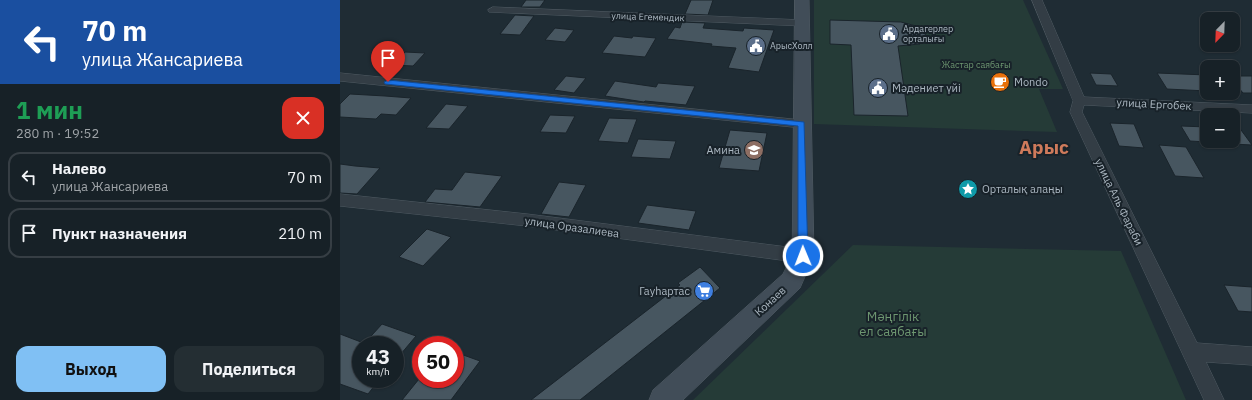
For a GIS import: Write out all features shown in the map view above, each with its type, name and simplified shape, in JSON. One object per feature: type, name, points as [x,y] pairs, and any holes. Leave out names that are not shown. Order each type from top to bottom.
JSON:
[{"type":"main road","name":"Конаев","points":[[663,400],[792,281],[803,256],[802,0]]},
{"type":"street","name":"улица Аль Фараби","points":[[1037,0],[1079,101],[1076,112],[1214,400]]},
{"type":"street","name":"улица Егемендик","points":[[493,10],[803,23]]},
{"type":"street","points":[[340,77],[802,124]]},
{"type":"street","name":"улица Ергобек","points":[[1079,101],[1252,109]]},
{"type":"street","name":"улица Оразалиева","points":[[340,200],[527,220],[803,256]]},
{"type":"street","points":[[1191,352],[1252,356]]},
{"type":"green space","name":"Жастар саябағы","points":[[814,0],[1023,0],[1063,89],[1039,89],[1057,132],[814,124]]},
{"type":"green space","name":"Мәңгілік ел саябағы","points":[[853,245],[1121,251],[1186,400],[693,400]]},
{"type":"building","points":[[526,0],[545,0],[540,7],[521,7]]},
{"type":"building","points":[[691,0],[713,0],[708,15],[685,14]]},
{"type":"building","points":[[515,15],[534,16],[520,35],[500,34]]},
{"type":"building","points":[[830,20],[901,22],[920,27],[927,37],[920,44],[898,46],[908,116],[854,115],[851,45],[830,44]]},
{"type":"building","points":[[682,22],[705,23],[703,28],[743,31],[744,28],[774,30],[759,72],[728,68],[736,48],[711,46],[712,44],[667,39],[675,27],[680,28]]},
{"type":"building","points":[[555,28],[574,30],[565,42],[545,40]]},
{"type":"building","points":[[614,36],[656,38],[645,57],[602,53]]},
{"type":"building","points":[[405,52],[425,53],[413,66],[393,65]]},
{"type":"building","points":[[1090,73],[1111,74],[1118,86],[1096,85]]},
{"type":"building","points":[[1157,73],[1200,75],[1200,91],[1167,89]]},
{"type":"building","points":[[566,76],[586,78],[574,93],[554,90]]},
{"type":"building","points":[[1240,76],[1252,76],[1252,93],[1243,93],[1240,89]]},
{"type":"building","points":[[615,81],[656,87],[658,83],[695,86],[686,105],[644,102],[605,96]]},
{"type":"building","points":[[350,94],[411,98],[396,115],[381,114],[376,119],[340,117],[340,104]]},
{"type":"building","points":[[446,104],[468,106],[449,129],[426,128]]},
{"type":"building","points":[[550,115],[575,116],[566,133],[540,132]]},
{"type":"building","points":[[609,118],[637,119],[628,143],[598,141]]},
{"type":"building","points":[[1110,123],[1134,124],[1144,148],[1119,146]]},
{"type":"building","points":[[1181,126],[1200,127],[1200,142],[1190,141]]},
{"type":"building","points":[[1240,129],[1252,145],[1240,144]]},
{"type":"building","points":[[730,130],[767,133],[759,171],[719,168]]},
{"type":"building","points":[[638,139],[676,141],[670,159],[631,157]]},
{"type":"building","points":[[1159,145],[1186,147],[1204,178],[1175,176]]},
{"type":"building","points":[[340,164],[380,168],[357,194],[340,193]]},
{"type":"building","points":[[465,172],[502,176],[480,207],[425,202],[435,189],[452,190]]},
{"type":"building","points":[[559,182],[586,185],[569,217],[541,214]]},
{"type":"building","points":[[647,205],[696,211],[689,230],[638,223]]},
{"type":"building","points":[[427,229],[451,237],[423,266],[399,257]]},
{"type":"building","points":[[700,267],[720,288],[580,400],[531,400],[680,285],[678,283]]},
{"type":"building","points":[[1224,285],[1252,287],[1252,312],[1238,311]]},
{"type":"building","points":[[382,324],[416,336],[412,336],[412,341],[404,350],[404,336],[371,336]]},
{"type":"building","points":[[340,334],[352,339],[352,388],[373,388],[368,394],[340,384]]},
{"type":"building","points":[[464,355],[480,361],[464,383]]},
{"type":"building","points":[[412,388],[460,388],[451,400],[402,400]]},
{"type":"place","name":"Ардагерлер орталығы","points":[[889,34]]},
{"type":"place","name":"АрысХолл","points":[[756,46]]},
{"type":"place","name":"Mondo","points":[[1000,82]]},
{"type":"place","name":"Mәдениет үйі","points":[[878,88]]},
{"type":"place","name":"Амина","points":[[754,150]]},
{"type":"place","name":"Орталық алаңы","points":[[968,189]]},
{"type":"place","name":"Гауһартас","points":[[704,291]]},
{"type":"district","name":"Арыс","points":[[1044,147]]},
{"type":"route","points":[[388,82],[802,124],[803,256]]}]
